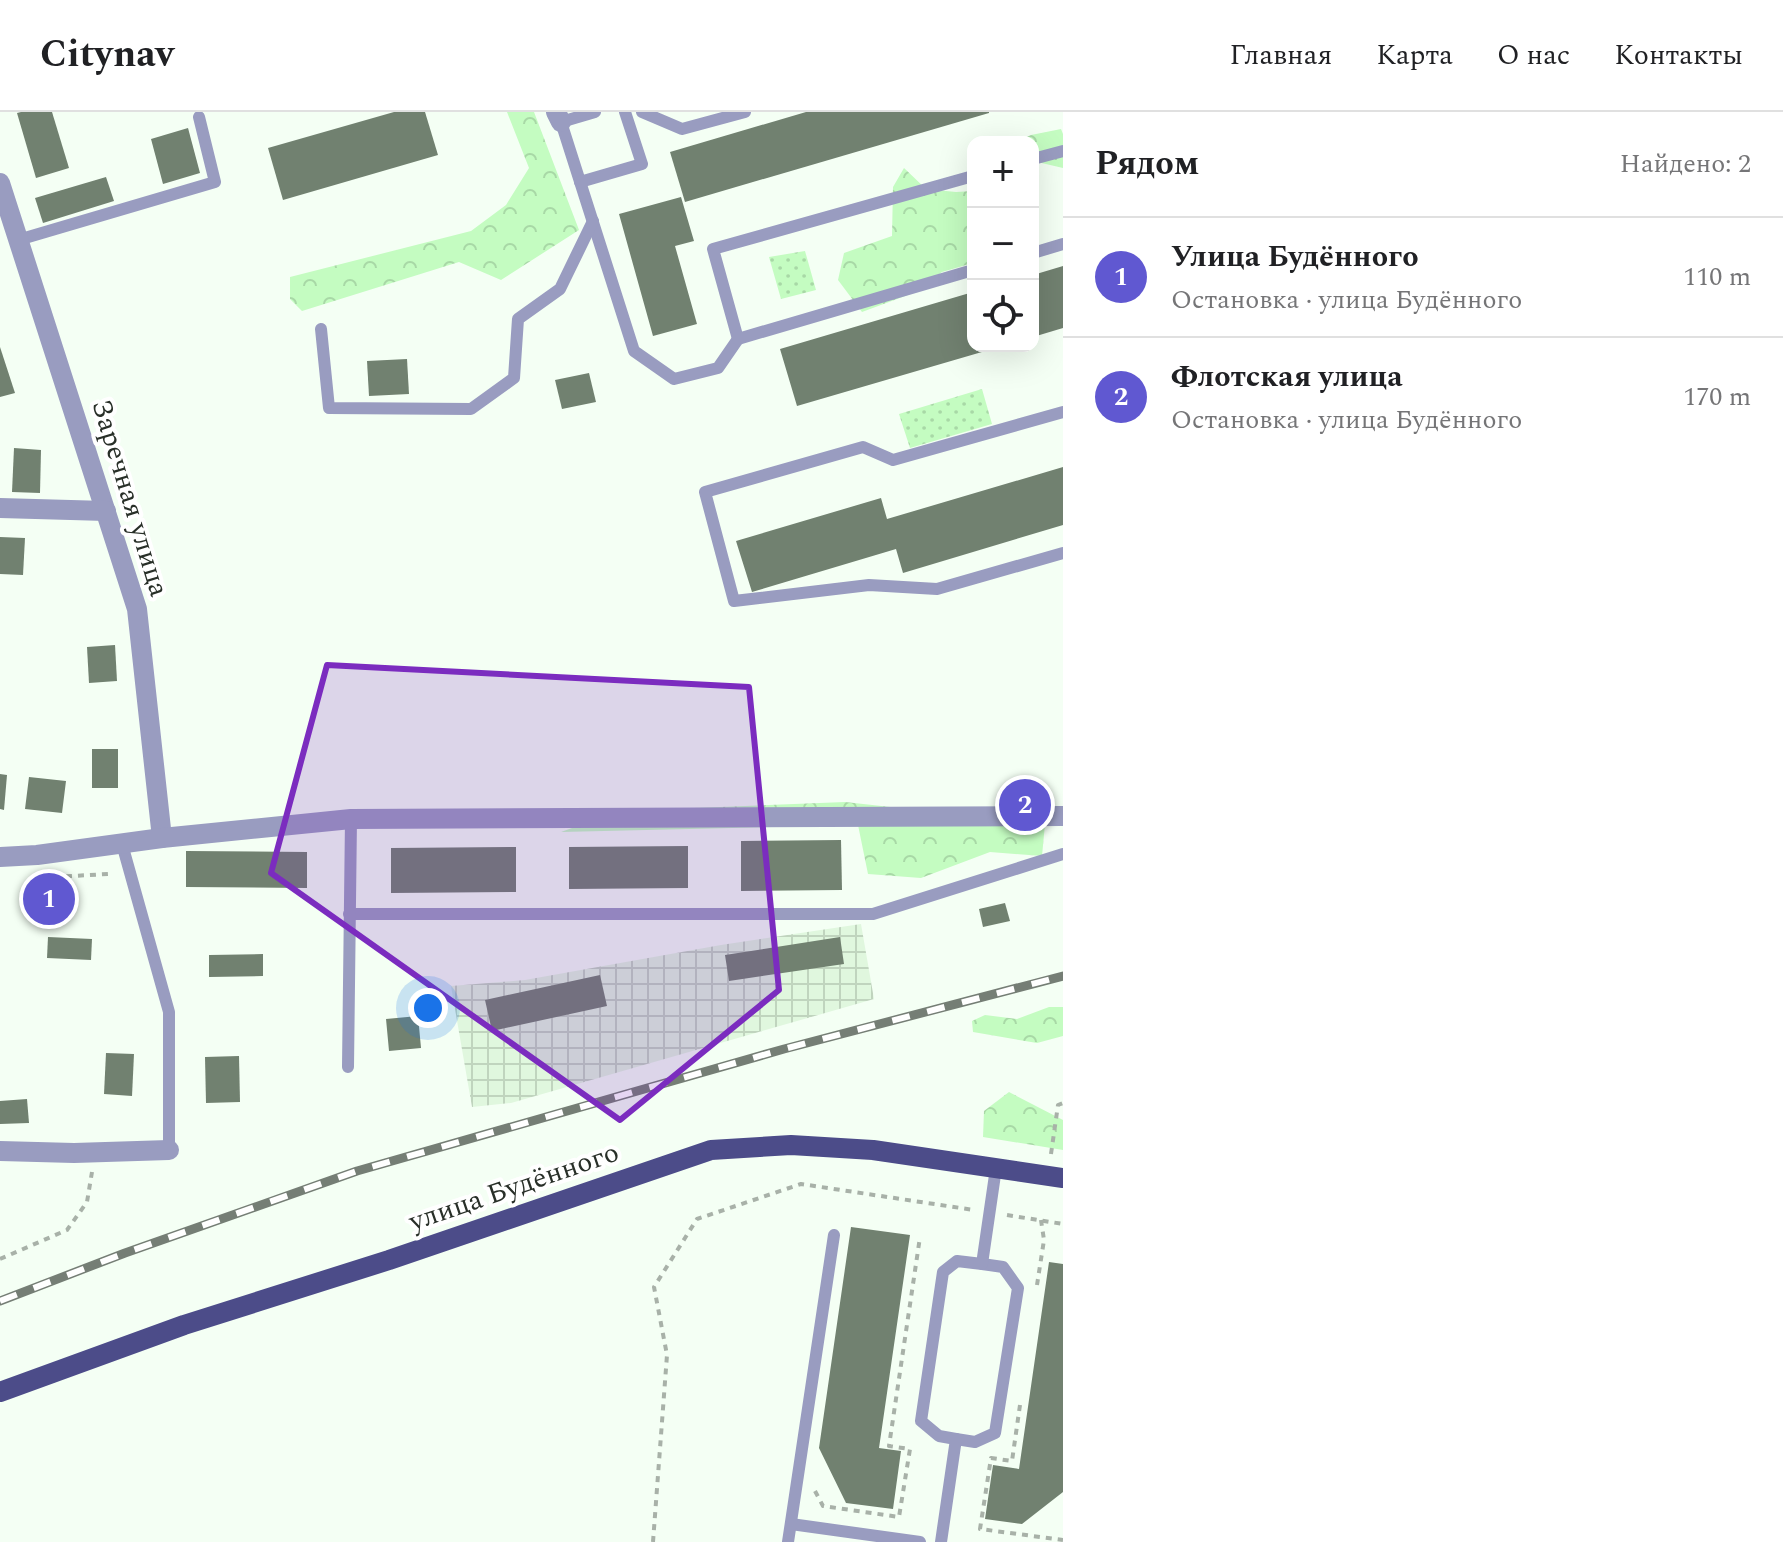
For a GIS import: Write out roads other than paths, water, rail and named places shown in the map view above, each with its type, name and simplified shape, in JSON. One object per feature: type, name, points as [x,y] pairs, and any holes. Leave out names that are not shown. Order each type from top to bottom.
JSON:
[{"type":"main road","name":"улица Будённого","points":[[0,1392],[184,1325],[389,1260],[711,1150],[791,1145],[873,1150],[1063,1178]]},
{"type":"street","name":"Заречная улица","points":[[0,183],[137,609],[162,838]]},
{"type":"street","points":[[0,508],[106,511]]},
{"type":"street","points":[[0,857],[351,819],[1063,816]]},
{"type":"street","points":[[0,1151],[96,1153],[169,1150]]},
{"type":"lane","points":[[595,112],[559,117],[634,351],[674,379],[718,368],[738,339],[967,272]]},
{"type":"lane","points":[[580,182],[642,164],[625,112]]},
{"type":"lane","points":[[642,112],[682,129],[745,112]]},
{"type":"lane","points":[[18,240],[215,182],[199,117]]},
{"type":"lane","points":[[1039,157],[1063,151]]},
{"type":"lane","points":[[738,339],[713,249],[967,178]]},
{"type":"lane","points":[[321,329],[329,408],[471,409],[514,378],[518,319],[560,289],[593,221]]},
{"type":"lane","points":[[1039,251],[1063,244]]},
{"type":"lane","points":[[1063,412],[893,460],[863,447],[705,492],[734,601],[869,585],[937,589],[1063,553]]},
{"type":"lane","points":[[348,1067],[351,819]]},
{"type":"lane","points":[[122,844],[169,1012],[169,1150]]},
{"type":"lane","points":[[349,914],[873,914],[1063,854]]},
{"type":"lane","points":[[982,1264],[996,1168]]},
{"type":"lane","points":[[788,1542],[834,1235]]},
{"type":"lane","points":[[957,1261],[982,1264],[1003,1267],[1018,1288],[995,1433],[975,1442],[939,1436],[921,1421],[943,1272],[957,1261]]},
{"type":"lane","points":[[941,1542],[956,1439]]},
{"type":"lane","points":[[791,1524],[920,1542]]},
{"type":"railway","points":[[0,1301],[357,1171],[784,1049],[1063,976]]},
{"type":"place","name":"Флотская улица","points":[[1025,805]]},
{"type":"place","name":"Улица Будённого","points":[[49,899]]}]
